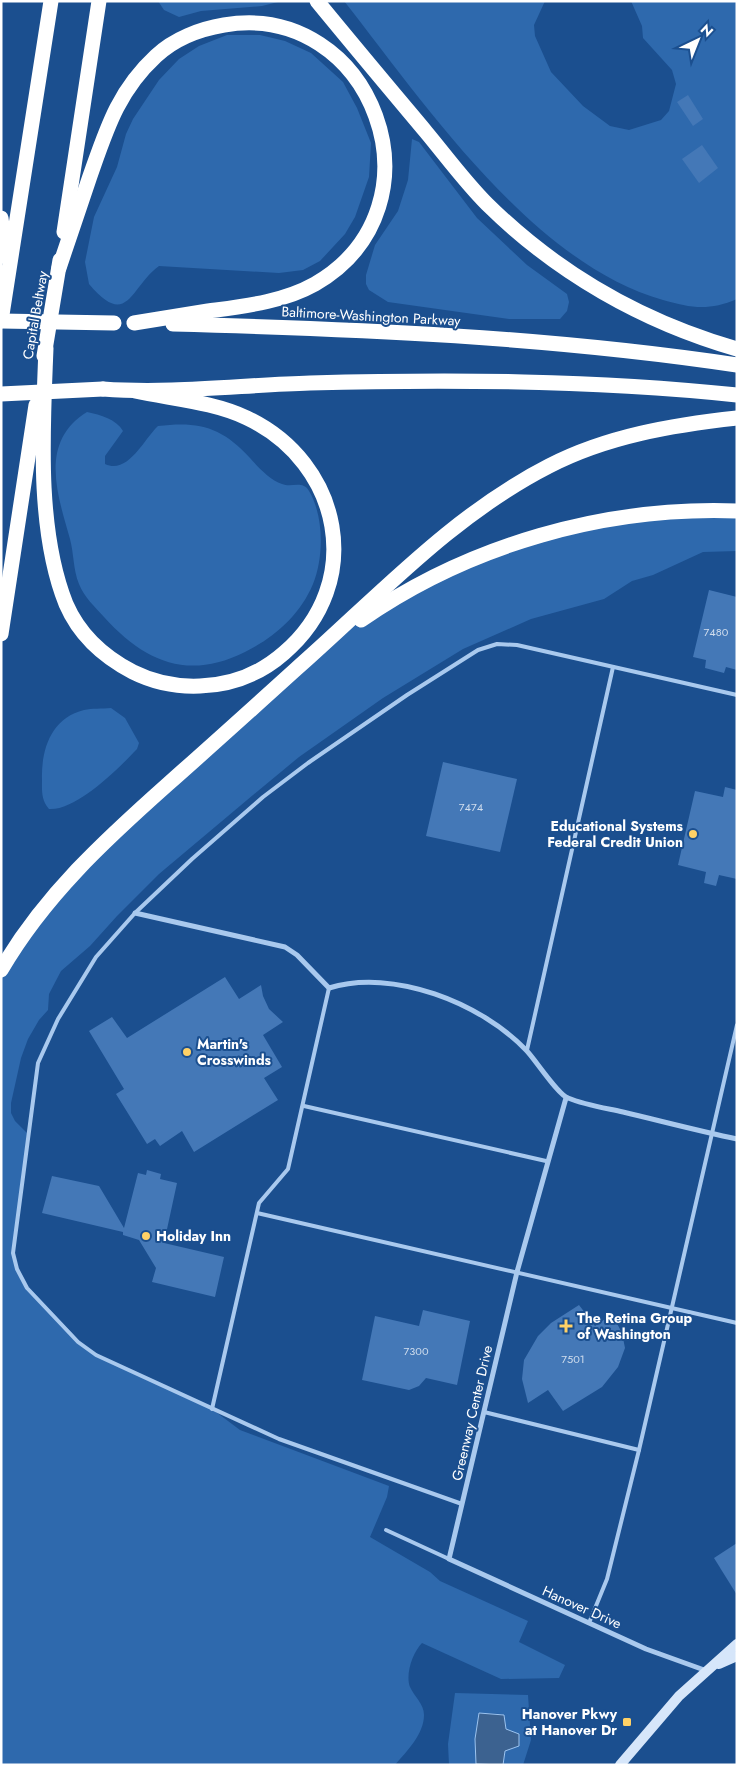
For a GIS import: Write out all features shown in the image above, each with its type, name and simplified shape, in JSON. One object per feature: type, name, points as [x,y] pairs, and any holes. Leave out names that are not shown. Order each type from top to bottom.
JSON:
[{"type":"highway","points":[[1,321],[51,1]]},
{"type":"highway","name":"Capital Beltway","points":[[1,634],[99,1]]},
{"type":"highway","points":[[317,1],[486,203],[545,255],[587,283],[656,321],[706,340],[737,349]]},
{"type":"highway","points":[[59,268],[109,120],[131,83],[158,54],[192,34],[234,23],[275,26],[312,40],[327,49],[340,60],[362,86],[372,102],[383,139],[386,157],[382,192],[377,211],[359,244],[331,274],[290,296],[236,308],[134,323]]},
{"type":"highway","points":[[1,218],[8,276]]},
{"type":"highway","name":"Baltimore-Washington Parkway","points":[[1,321],[309,328],[434,335],[626,352],[737,365]]},
{"type":"highway","points":[[46,348],[42,462],[57,578],[73,618],[84,634],[108,656],[143,677],[177,685],[193,686],[211,686],[242,679],[263,669],[291,647],[319,611],[331,575],[334,542],[332,522],[324,493],[309,467],[289,445],[246,417],[216,407],[135,391]]},
{"type":"highway","points":[[1,394],[103,389],[135,391],[310,383],[537,382],[630,385],[737,394]]},
{"type":"highway","points":[[1,970],[20,939],[42,909],[88,857],[447,533],[470,515],[523,480],[559,462],[633,435],[691,423],[737,418]]},
{"type":"highway","points":[[318,650],[395,596],[445,571],[518,542],[609,520],[658,513],[737,511]]},
{"type":"street","points":[[135,913],[285,947],[297,955],[329,988],[344,984],[365,983],[403,986],[457,1002],[481,1014],[527,1050],[566,1098],[737,1139]]},
{"type":"street","name":"Greenway Center Drive","points":[[449,1559],[517,1272],[546,1161],[566,1098]]},
{"type":"street","name":"Hanover Drive","points":[[449,1559],[679,1662],[707,1670]]},
{"type":"street","points":[[620,1765],[656,1721],[707,1670],[737,1644]]},
{"type":"street","points":[[707,1670],[737,1656]]},
{"type":"lane","points":[[462,1504],[279,1439],[88,1350],[28,1288],[17,1270],[13,1253],[38,1063],[48,1039],[78,984],[96,957],[135,913],[226,829],[286,780],[407,694],[478,650],[497,644],[517,645],[737,695]]},
{"type":"lane","points":[[527,1050],[613,667]]},
{"type":"lane","points":[[212,1409],[259,1204],[288,1169],[304,1106],[329,988]]},
{"type":"lane","points":[[589,1623],[607,1579],[639,1450],[737,1025]]},
{"type":"lane","points":[[304,1106],[546,1161]]},
{"type":"lane","points":[[257,1213],[737,1323]]},
{"type":"lane","points":[[484,1412],[639,1450]]},
{"type":"lane","points":[[386,1530],[449,1559]]},
{"type":"shaded area","points":[[158,1],[282,1],[262,6],[201,11],[179,17],[164,10]]},
{"type":"shaded area","points":[[344,1],[545,1],[534,25],[535,36],[551,72],[583,106],[610,126],[629,130],[661,120],[669,111],[676,84],[672,70],[643,38],[642,26],[631,1],[737,1],[737,299],[709,307],[682,305],[663,300],[615,281],[569,252],[526,216],[485,175],[446,131]]},
{"type":"shaded area","points":[[227,35],[260,35],[285,41],[311,53],[343,82],[357,108],[371,143],[369,177],[355,217],[345,234],[320,261],[303,270],[279,273],[159,266],[128,300],[121,304],[112,304],[89,284],[85,262],[94,217],[117,167],[126,134],[133,119],[159,80],[179,59],[199,46]]},
{"type":"shaded area","points":[[412,139],[419,142],[477,218],[527,265],[567,294],[569,302],[567,311],[560,319],[509,319],[388,302],[369,290],[366,284],[366,275],[375,245],[398,211],[408,180]]},
{"type":"shaded area","points":[[87,412],[103,416],[116,423],[123,431],[105,456],[105,464],[121,465],[128,460],[158,426],[198,426],[209,428],[230,439],[273,480],[285,485],[304,486],[309,491],[314,501],[320,524],[321,549],[319,562],[317,573],[308,595],[285,624],[256,646],[224,661],[204,665],[185,665],[168,662],[151,655],[135,645],[104,617],[81,589],[57,488],[57,454],[62,438],[72,424]]},
{"type":"shaded area","points":[[737,511],[737,551],[703,552],[653,575],[632,581],[604,599],[531,619],[463,649],[383,698],[299,757],[159,874],[90,946],[61,971],[49,994],[48,1010],[39,1020],[28,1039],[21,1058],[11,1103],[11,1113],[15,1121],[29,1135],[13,1253],[21,1279],[88,1350],[212,1409],[240,1430],[389,1486],[387,1497],[370,1537],[430,1572],[440,1581],[528,1621],[519,1642],[565,1665],[559,1678],[501,1679],[422,1643],[413,1657],[408,1676],[410,1687],[424,1711],[423,1722],[414,1742],[395,1765],[1,1765],[1,970],[42,909],[319,650],[395,597],[561,530]]},
{"type":"shaded area","points":[[111,708],[125,718],[139,743],[137,749],[108,777],[84,796],[60,808],[49,809],[42,795],[42,769],[50,737],[63,720],[73,714],[87,709]]},
{"type":"shaded area","points":[[455,1693],[528,1695],[531,1740],[523,1765],[503,1765],[505,1751],[519,1746],[519,1734],[506,1730],[502,1714],[479,1713],[475,1739],[476,1765],[449,1765],[448,1744]]},
{"type":"shaded area","points":[[479,1713],[504,1715],[506,1729],[519,1734],[519,1746],[505,1751],[503,1765],[476,1764],[475,1739]]},
{"type":"building","points":[[688,95],[703,119],[693,126],[677,102]]},
{"type":"building","points":[[702,145],[718,168],[699,183],[682,159]]},
{"type":"building","points":[[709,590],[737,597],[737,670],[726,667],[724,673],[705,668],[706,660],[693,657]]},
{"type":"building","points":[[443,762],[517,779],[500,852],[426,836]]},
{"type":"building","points":[[725,787],[737,790],[737,879],[719,875],[716,886],[704,883],[706,872],[678,865],[695,791],[723,797]]},
{"type":"building","name":"Martin's Crosswinds","points":[[225,977],[239,999],[261,985],[263,996],[269,1009],[283,1022],[263,1035],[282,1067],[264,1078],[278,1100],[194,1152],[182,1131],[160,1146],[155,1139],[147,1144],[116,1094],[124,1089],[89,1031],[112,1017],[127,1038]]},
{"type":"building","name":"Holiday Inn","points":[[147,1170],[161,1174],[160,1179],[177,1183],[164,1243],[224,1257],[215,1297],[152,1282],[156,1268],[139,1240],[123,1235],[123,1232],[42,1213],[52,1176],[99,1186],[124,1228],[138,1173],[146,1175]]},
{"type":"building","points":[[579,1305],[595,1326],[612,1314],[622,1333],[625,1348],[618,1367],[602,1387],[563,1411],[548,1390],[528,1403],[522,1379],[524,1360],[538,1336],[551,1323]]},
{"type":"building","points":[[423,1310],[470,1321],[457,1385],[426,1378],[419,1386],[409,1390],[362,1380],[375,1316],[419,1326]]},
{"type":"building","points":[[737,1543],[737,1595],[714,1558]]},
{"type":"place","name":"Educational Systems Federal Credit Union","points":[[693,834]]},
{"type":"place","name":"Martin's Crosswinds","points":[[187,1052]]},
{"type":"place","name":"Holiday Inn","points":[[146,1236]]},
{"type":"place","name":"The Retina Group of Washington","points":[[566,1326]]},
{"type":"place","name":"Hanover Pkwy at Hanover Dr","points":[[627,1722]]}]
